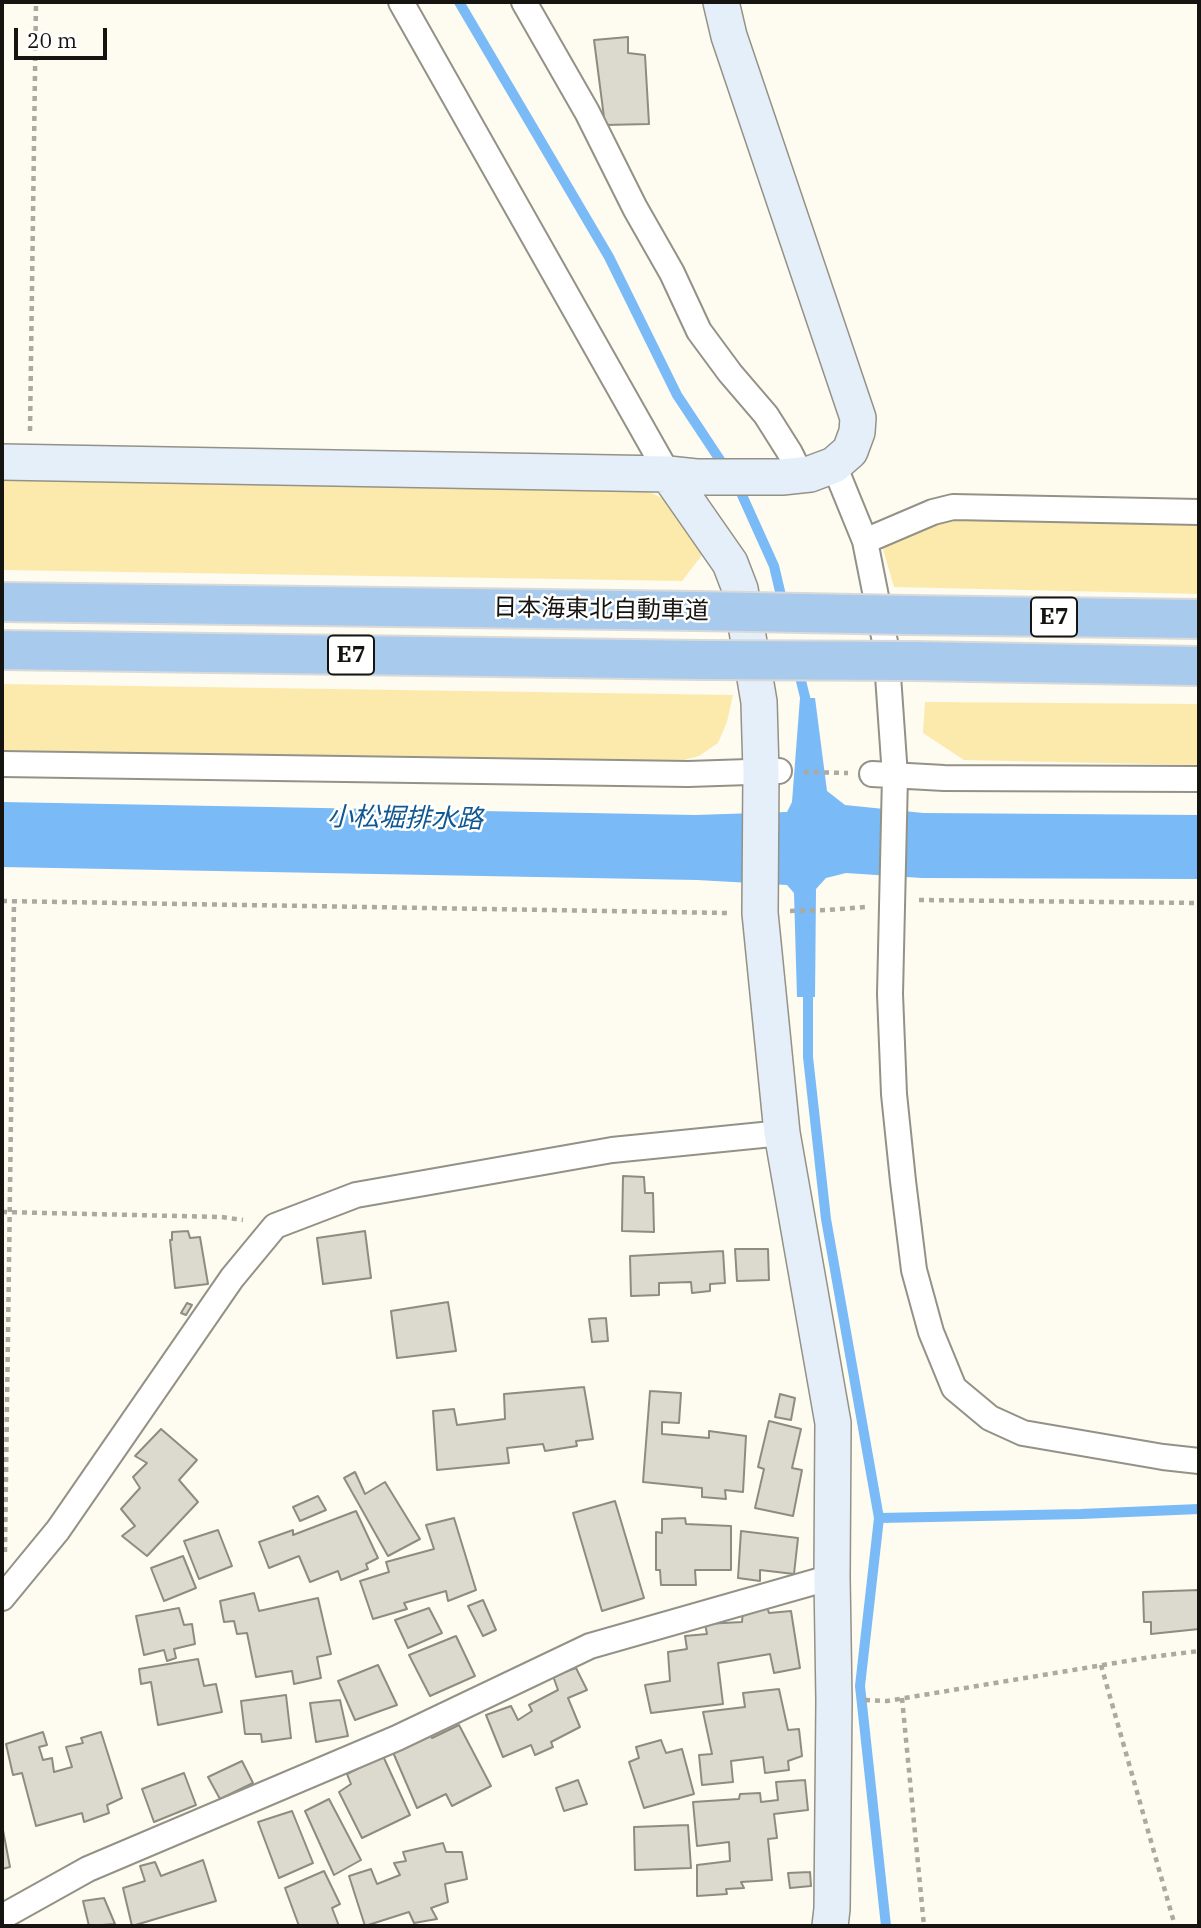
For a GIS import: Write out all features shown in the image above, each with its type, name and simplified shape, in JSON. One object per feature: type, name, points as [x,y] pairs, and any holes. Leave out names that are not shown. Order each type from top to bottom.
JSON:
[{"type":"highway","name":"日本海東北自動車道","points":[[2,602],[1199,619]]},
{"type":"highway","name":"日本海東北自動車道","points":[[2,650],[1199,666]]},
{"type":"street","points":[[401,2],[682,475],[730,564],[740,589],[759,702],[767,780],[769,906],[782,1133],[833,1423],[834,1701],[830,1926]]},
{"type":"street","points":[[524,2],[587,112],[635,208],[672,273],[699,331],[766,415],[790,453],[791,476]]},
{"type":"street","points":[[16,462],[791,476],[810,474],[834,465],[850,451],[857,432],[858,418],[729,36],[721,2]]},
{"type":"street","points":[[834,465],[865,541],[886,647],[887,782],[892,897],[890,994],[894,1094],[914,1270],[931,1332],[954,1388],[990,1418],[1023,1433],[1199,1461]]},
{"type":"street","points":[[865,541],[933,512],[953,507],[1199,512]]},
{"type":"street","points":[[2,764],[675,774],[767,780]]},
{"type":"street","points":[[887,782],[1199,779]]},
{"type":"street","points":[[2,1598],[58,1530],[232,1278],[275,1226],[356,1195],[612,1150],[782,1133]]},
{"type":"street","points":[[2,1917],[88,1869],[397,1738],[590,1646],[832,1577]]},
{"type":"path","points":[[16,462],[36,2]]},
{"type":"path","points":[[767,780],[887,782]]},
{"type":"path","points":[[2,901],[769,906],[828,911],[892,897],[922,900],[1199,903]]},
{"type":"path","points":[[14,901],[4,1557],[20,1576]]},
{"type":"path","points":[[2,1212],[222,1216],[275,1226]]},
{"type":"path","points":[[887,1701],[1199,1651]]},
{"type":"path","points":[[1101,1665],[1175,1926]]},
{"type":"path","points":[[902,1698],[924,1926]]},
{"type":"shaded area","points":[[2,473],[633,483],[673,504],[702,555],[682,581],[2,570]]},
{"type":"shaded area","points":[[1199,511],[1199,594],[894,587],[882,546],[939,512]]},
{"type":"shaded area","points":[[2,684],[733,695],[727,722],[718,743],[699,756],[669,764],[2,752]]},
{"type":"shaded area","points":[[925,702],[1199,704],[1199,765],[964,760],[923,733]]},
{"type":"water","name":"小松堀排水路","points":[[800,698],[815,698],[827,791],[845,805],[923,813],[1199,815],[1199,879],[922,878],[846,873],[826,878],[816,889],[815,997],[797,997],[794,893],[787,885],[697,880],[2,867],[2,802],[695,815],[787,812],[792,802]]},
{"type":"building","points":[[628,37],[628,53],[645,55],[649,124],[605,125],[594,40]]},
{"type":"building","points":[[623,1176],[644,1177],[645,1193],[653,1193],[654,1232],[622,1231]]},
{"type":"building","points":[[188,1231],[190,1238],[200,1237],[208,1284],[175,1288],[170,1240],[172,1232]]},
{"type":"building","points":[[365,1231],[371,1278],[323,1284],[317,1238]]},
{"type":"building","points":[[735,1249],[768,1249],[769,1280],[737,1281]]},
{"type":"building","points":[[723,1251],[725,1283],[710,1284],[710,1291],[692,1293],[691,1282],[659,1283],[659,1295],[631,1296],[630,1256]]},
{"type":"building","points":[[448,1302],[456,1351],[397,1358],[391,1311]]},
{"type":"building","points":[[187,1303],[192,1305],[186,1315],[181,1313]]},
{"type":"building","points":[[606,1318],[608,1341],[592,1342],[589,1319]]},
{"type":"building","points":[[584,1387],[593,1439],[576,1441],[577,1446],[545,1451],[543,1444],[507,1448],[509,1463],[437,1470],[433,1411],[454,1409],[457,1425],[505,1419],[504,1394]]},
{"type":"building","points":[[650,1391],[681,1393],[679,1423],[662,1422],[662,1434],[709,1438],[709,1431],[746,1436],[743,1492],[725,1490],[726,1499],[702,1497],[702,1488],[643,1482]]},
{"type":"building","points":[[780,1394],[795,1398],[791,1420],[775,1417]]},
{"type":"building","points":[[769,1421],[801,1429],[792,1468],[802,1470],[793,1516],[755,1508],[764,1469],[758,1467]]},
{"type":"building","points":[[161,1429],[197,1460],[179,1480],[198,1502],[147,1556],[122,1536],[135,1526],[121,1509],[140,1488],[133,1477],[147,1463],[135,1456]]},
{"type":"building","points":[[355,1472],[365,1494],[385,1482],[420,1539],[388,1556],[344,1478]]},
{"type":"building","points":[[318,1496],[326,1510],[300,1521],[293,1507]]},
{"type":"building","points":[[615,1501],[644,1598],[602,1611],[573,1513]]},
{"type":"building","points":[[356,1511],[378,1558],[366,1564],[368,1569],[341,1580],[338,1571],[310,1582],[299,1556],[269,1568],[259,1542],[293,1530],[293,1535]]},
{"type":"building","points":[[454,1518],[476,1590],[448,1601],[446,1591],[404,1603],[407,1609],[373,1619],[360,1581],[389,1572],[386,1562],[434,1549],[426,1525]]},
{"type":"building","points":[[685,1518],[686,1524],[731,1526],[731,1570],[695,1570],[696,1585],[661,1585],[660,1570],[656,1570],[656,1532],[662,1533],[662,1519]]},
{"type":"building","points":[[218,1530],[232,1566],[199,1579],[184,1541]]},
{"type":"building","points":[[741,1531],[798,1538],[794,1574],[760,1570],[760,1581],[738,1578]]},
{"type":"building","points":[[183,1556],[196,1588],[164,1601],[151,1568]]},
{"type":"building","points":[[1199,1590],[1199,1629],[1151,1634],[1151,1622],[1144,1622],[1143,1592]]},
{"type":"building","points":[[254,1593],[259,1611],[318,1598],[331,1654],[317,1657],[321,1678],[294,1684],[292,1671],[256,1677],[247,1633],[237,1634],[234,1621],[224,1622],[220,1601]]},
{"type":"building","points":[[483,1600],[496,1630],[483,1636],[468,1606]]},
{"type":"building","points":[[767,1607],[769,1613],[791,1611],[800,1668],[774,1673],[770,1654],[718,1663],[723,1704],[651,1713],[645,1685],[670,1681],[668,1652],[687,1649],[685,1636],[707,1634],[705,1624],[742,1622],[743,1611]]},
{"type":"building","points":[[179,1608],[184,1625],[192,1624],[195,1644],[174,1649],[176,1658],[167,1661],[164,1650],[144,1655],[136,1616]]},
{"type":"building","points":[[429,1608],[442,1633],[408,1648],[395,1620]]},
{"type":"building","points":[[456,1636],[475,1676],[430,1696],[409,1655]]},
{"type":"building","points":[[198,1659],[204,1686],[216,1684],[222,1712],[158,1725],[151,1682],[141,1684],[139,1669]]},
{"type":"building","points":[[378,1665],[397,1705],[355,1720],[338,1681]]},
{"type":"building","points":[[576,1668],[587,1690],[568,1698],[580,1727],[551,1742],[553,1747],[535,1755],[531,1745],[503,1757],[486,1715],[511,1706],[518,1720],[532,1711],[529,1705],[558,1690],[553,1676]]},
{"type":"building","points":[[779,1689],[788,1730],[799,1729],[802,1756],[788,1761],[789,1770],[765,1773],[763,1757],[731,1761],[733,1782],[702,1785],[699,1755],[712,1754],[703,1712],[745,1707],[743,1693]]},
{"type":"building","points":[[286,1695],[291,1738],[262,1742],[261,1734],[245,1734],[241,1701]]},
{"type":"building","points":[[340,1700],[348,1736],[316,1742],[310,1703]]},
{"type":"building","points":[[459,1725],[491,1786],[452,1806],[446,1794],[417,1808],[392,1750],[429,1732],[432,1738]]},
{"type":"building","points":[[43,1732],[47,1745],[39,1747],[43,1760],[52,1758],[54,1772],[72,1767],[66,1747],[83,1743],[81,1738],[101,1732],[122,1798],[107,1805],[109,1813],[84,1822],[82,1813],[36,1826],[22,1773],[13,1775],[6,1744]]},
{"type":"building","points":[[661,1740],[666,1753],[682,1749],[694,1794],[644,1808],[629,1762],[639,1758],[636,1747]]},
{"type":"building","points":[[383,1756],[410,1815],[362,1838],[339,1792],[351,1784],[347,1774]]},
{"type":"building","points":[[242,1761],[253,1783],[220,1799],[208,1777]]},
{"type":"building","points":[[184,1773],[196,1805],[154,1822],[142,1789]]},
{"type":"building","points":[[578,1780],[587,1804],[564,1811],[556,1788]]},
{"type":"building","points":[[805,1780],[808,1810],[774,1814],[777,1838],[768,1839],[772,1880],[741,1882],[744,1888],[726,1889],[727,1894],[697,1896],[697,1865],[730,1861],[729,1842],[697,1846],[693,1802],[739,1799],[740,1794],[760,1793],[761,1802],[778,1800],[776,1782]]},
{"type":"building","points":[[329,1799],[361,1860],[334,1875],[305,1811]]},
{"type":"building","points":[[292,1811],[313,1863],[279,1878],[258,1822]]},
{"type":"building","points":[[2,1825],[10,1867],[2,1869]]},
{"type":"building","points":[[688,1825],[691,1868],[635,1870],[634,1827]]},
{"type":"building","points":[[443,1843],[446,1852],[462,1852],[467,1879],[445,1884],[448,1902],[431,1908],[437,1919],[414,1923],[409,1912],[365,1926],[349,1876],[371,1869],[377,1884],[400,1875],[394,1863],[406,1861],[403,1852]]},
{"type":"building","points":[[203,1860],[216,1901],[132,1926],[123,1888],[145,1881],[140,1866],[155,1862],[161,1876]]},
{"type":"building","points":[[324,1871],[340,1904],[332,1908],[339,1926],[299,1926],[285,1888]]},
{"type":"building","points":[[810,1872],[811,1886],[790,1888],[788,1873]]},
{"type":"building","points":[[104,1898],[115,1924],[89,1926],[83,1901]]},
{"type":"waterway","points":[[459,2],[609,257],[677,395],[726,469]]},
{"type":"waterway","points":[[737,484],[774,566],[783,604]]},
{"type":"waterway","points":[[798,669],[808,709]]},
{"type":"waterway","points":[[808,986],[808,1057],[826,1219],[879,1518],[860,1686],[886,1926]]},
{"type":"waterway","points":[[879,1518],[1199,1509]]}]
